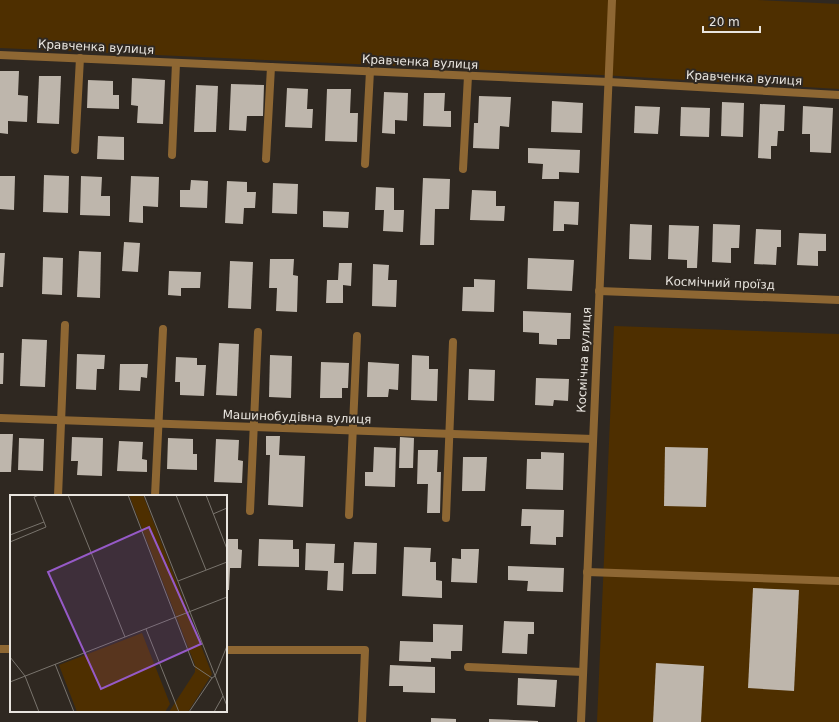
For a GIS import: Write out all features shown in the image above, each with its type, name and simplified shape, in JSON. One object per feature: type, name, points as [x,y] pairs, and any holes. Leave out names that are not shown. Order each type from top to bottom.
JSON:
[{"type":"street","name":"Космічна вулиця","points":[[581,722],[612,0]]},
{"type":"street","name":"Кравченка вулиця","points":[[0,55],[608,82],[839,95]]},
{"type":"street","points":[[75,150],[80,58]]},
{"type":"street","points":[[172,154],[176,63]]},
{"type":"street","points":[[266,159],[271,67]]},
{"type":"street","points":[[365,164],[370,71]]},
{"type":"street","points":[[463,169],[468,76]]},
{"type":"street","name":"Космічний проїзд","points":[[600,291],[839,300]]},
{"type":"street","points":[[58,495],[65,325]]},
{"type":"street","points":[[155,495],[163,329]]},
{"type":"street","points":[[250,512],[258,332]]},
{"type":"street","points":[[349,515],[357,336]]},
{"type":"street","points":[[446,518],[453,342]]},
{"type":"street","name":"Машинобудівна вулиця","points":[[0,418],[593,439]]},
{"type":"street","points":[[587,572],[839,582]]},
{"type":"street","points":[[227,650],[364,650],[362,722]]},
{"type":"street","points":[[468,667],[583,672]]},
{"type":"shaded area","points":[[0,0],[757,0],[839,4],[839,89],[601,75],[0,48]]},
{"type":"shaded area","points":[[614,326],[839,334],[839,722],[597,722]]},
{"type":"building","points":[[0,71],[19,71],[18,95],[28,96],[27,122],[8,121],[8,134],[0,133]]},
{"type":"building","points":[[39,76],[61,76],[59,124],[37,123]]},
{"type":"building","points":[[132,78],[165,80],[163,124],[137,123],[138,106],[131,105]]},
{"type":"building","points":[[88,80],[113,81],[113,95],[119,95],[119,109],[87,108]]},
{"type":"building","points":[[231,84],[264,85],[263,116],[247,116],[246,131],[229,130]]},
{"type":"building","points":[[196,85],[218,86],[216,132],[194,132]]},
{"type":"building","points":[[287,88],[308,89],[307,109],[313,109],[312,128],[285,127]]},
{"type":"building","points":[[327,89],[351,89],[350,113],[358,113],[357,142],[325,141]]},
{"type":"building","points":[[384,92],[408,93],[407,121],[395,120],[395,134],[382,133]]},
{"type":"building","points":[[424,93],[445,93],[444,111],[451,111],[451,127],[423,126]]},
{"type":"building","points":[[479,96],[511,97],[509,127],[500,126],[499,149],[473,148],[474,123],[478,123]]},
{"type":"building","points":[[552,101],[583,103],[582,133],[551,132]]},
{"type":"building","points":[[722,102],[744,103],[743,137],[721,136]]},
{"type":"building","points":[[760,104],[785,105],[784,131],[778,131],[777,146],[771,146],[771,159],[758,158]]},
{"type":"building","points":[[635,106],[660,107],[658,134],[634,133]]},
{"type":"building","points":[[803,106],[833,108],[831,153],[810,152],[810,134],[802,134]]},
{"type":"building","points":[[681,107],[710,108],[709,137],[680,136]]},
{"type":"building","points":[[98,136],[124,137],[124,160],[97,159]]},
{"type":"building","points":[[528,148],[580,150],[579,173],[559,172],[559,179],[542,179],[543,164],[528,163]]},
{"type":"building","points":[[44,175],[69,176],[68,213],[43,212]]},
{"type":"building","points":[[0,176],[15,176],[14,210],[0,209]]},
{"type":"building","points":[[81,176],[102,177],[101,196],[110,196],[110,216],[80,215]]},
{"type":"building","points":[[131,176],[159,177],[158,207],[143,206],[143,223],[129,222]]},
{"type":"building","points":[[423,178],[450,179],[449,209],[435,209],[434,245],[420,245]]},
{"type":"building","points":[[191,180],[208,181],[207,208],[180,207],[180,190],[190,190]]},
{"type":"building","points":[[227,181],[247,182],[247,192],[256,192],[255,208],[244,208],[243,224],[225,223]]},
{"type":"building","points":[[273,183],[298,184],[297,214],[272,213]]},
{"type":"building","points":[[376,187],[394,188],[394,210],[404,210],[403,232],[383,231],[384,210],[375,210]]},
{"type":"building","points":[[472,190],[496,191],[496,206],[505,206],[504,221],[470,220]]},
{"type":"building","points":[[554,201],[579,202],[578,225],[564,224],[564,231],[553,231]]},
{"type":"building","points":[[323,211],[349,212],[348,228],[323,227]]},
{"type":"building","points":[[630,224],[652,225],[651,260],[629,259]]},
{"type":"building","points":[[713,224],[740,225],[739,248],[731,248],[731,263],[712,262]]},
{"type":"building","points":[[669,225],[699,226],[697,268],[687,268],[687,260],[668,259]]},
{"type":"building","points":[[756,229],[781,230],[781,247],[777,247],[776,265],[754,264]]},
{"type":"building","points":[[799,233],[826,234],[826,251],[818,251],[818,266],[797,265]]},
{"type":"building","points":[[124,242],[140,243],[138,272],[122,271]]},
{"type":"building","points":[[79,251],[101,252],[100,298],[77,297]]},
{"type":"building","points":[[0,253],[5,253],[3,287],[0,287]]},
{"type":"building","points":[[43,257],[63,258],[62,295],[42,294]]},
{"type":"building","points":[[528,258],[574,260],[572,291],[527,289]]},
{"type":"building","points":[[270,259],[294,259],[293,275],[298,276],[297,312],[276,311],[277,288],[269,288]]},
{"type":"building","points":[[230,261],[253,262],[251,309],[228,308]]},
{"type":"building","points":[[339,263],[352,263],[351,286],[343,285],[343,303],[326,303],[327,280],[338,280]]},
{"type":"building","points":[[373,264],[389,265],[388,280],[397,280],[396,307],[372,306]]},
{"type":"building","points":[[169,271],[201,272],[200,288],[181,288],[181,296],[168,295]]},
{"type":"building","points":[[474,279],[495,280],[494,312],[462,311],[463,287],[474,287]]},
{"type":"building","points":[[523,311],[571,313],[570,339],[557,339],[557,345],[539,344],[539,333],[523,332]]},
{"type":"building","points":[[22,339],[47,340],[45,387],[20,386]]},
{"type":"building","points":[[219,343],[239,344],[237,396],[216,395]]},
{"type":"building","points":[[0,353],[4,353],[3,384],[0,384]]},
{"type":"building","points":[[77,354],[105,355],[104,369],[97,369],[96,390],[76,389]]},
{"type":"building","points":[[270,355],[292,356],[291,398],[269,397]]},
{"type":"building","points":[[412,355],[429,356],[429,369],[438,369],[437,401],[411,400]]},
{"type":"building","points":[[176,357],[197,358],[197,365],[206,365],[204,396],[180,395],[180,382],[175,382]]},
{"type":"building","points":[[321,362],[349,363],[348,388],[342,388],[342,398],[320,398]]},
{"type":"building","points":[[368,362],[399,364],[398,390],[389,389],[388,397],[367,397]]},
{"type":"building","points":[[120,364],[148,364],[147,378],[141,377],[140,391],[119,390]]},
{"type":"building","points":[[469,369],[495,370],[494,401],[468,400]]},
{"type":"building","points":[[536,378],[569,379],[568,401],[554,400],[553,406],[535,405]]},
{"type":"building","points":[[0,434],[13,434],[11,472],[0,472]]},
{"type":"building","points":[[266,436],[280,436],[279,455],[305,456],[303,507],[268,505],[270,455],[266,455]]},
{"type":"building","points":[[72,437],[103,438],[102,476],[77,475],[78,461],[71,461]]},
{"type":"building","points":[[400,437],[414,438],[413,468],[399,468]]},
{"type":"building","points":[[19,438],[44,439],[43,471],[18,470]]},
{"type":"building","points":[[168,438],[193,439],[193,454],[197,454],[197,470],[167,469]]},
{"type":"building","points":[[216,439],[239,440],[238,460],[243,461],[242,483],[214,482]]},
{"type":"building","points":[[119,441],[143,442],[142,459],[147,460],[147,472],[117,471]]},
{"type":"building","points":[[374,447],[396,448],[395,487],[365,486],[365,472],[373,472]]},
{"type":"building","points":[[665,447],[708,448],[706,507],[664,506]]},
{"type":"building","points":[[418,450],[438,450],[437,472],[441,472],[440,513],[427,513],[428,484],[417,484]]},
{"type":"building","points":[[541,452],[564,453],[563,490],[526,489],[527,459],[541,459]]},
{"type":"building","points":[[463,457],[487,457],[485,491],[462,491]]},
{"type":"building","points":[[522,509],[564,510],[563,537],[556,537],[556,545],[530,544],[531,526],[521,526]]},
{"type":"building","points":[[227,539],[238,539],[238,549],[242,550],[241,568],[230,568],[229,590],[227,590]]},
{"type":"building","points":[[259,539],[293,540],[293,549],[299,549],[299,567],[258,566]]},
{"type":"building","points":[[354,542],[377,543],[376,574],[352,574]]},
{"type":"building","points":[[306,543],[335,544],[334,563],[344,563],[343,591],[327,590],[328,571],[305,570]]},
{"type":"building","points":[[404,547],[431,548],[430,562],[436,562],[436,580],[442,581],[442,598],[402,596]]},
{"type":"building","points":[[461,549],[479,549],[477,583],[451,582],[452,558],[461,559]]},
{"type":"building","points":[[508,566],[564,568],[563,592],[527,591],[528,581],[508,580]]},
{"type":"building","points":[[753,588],[799,590],[794,691],[748,688]]},
{"type":"building","points":[[504,621],[534,622],[534,634],[528,634],[527,654],[502,653]]},
{"type":"building","points":[[433,624],[463,625],[462,651],[451,651],[451,659],[431,658],[431,662],[399,661],[400,641],[433,642]]},
{"type":"building","points":[[656,663],[704,666],[701,722],[653,722]]},
{"type":"building","points":[[390,665],[435,667],[435,693],[403,692],[403,686],[389,686]]},
{"type":"building","points":[[518,678],[557,680],[555,707],[517,705]]},
{"type":"building","points":[[431,718],[456,719],[456,722],[431,722]]},
{"type":"building","points":[[489,719],[538,721],[538,722],[489,722]]}]
